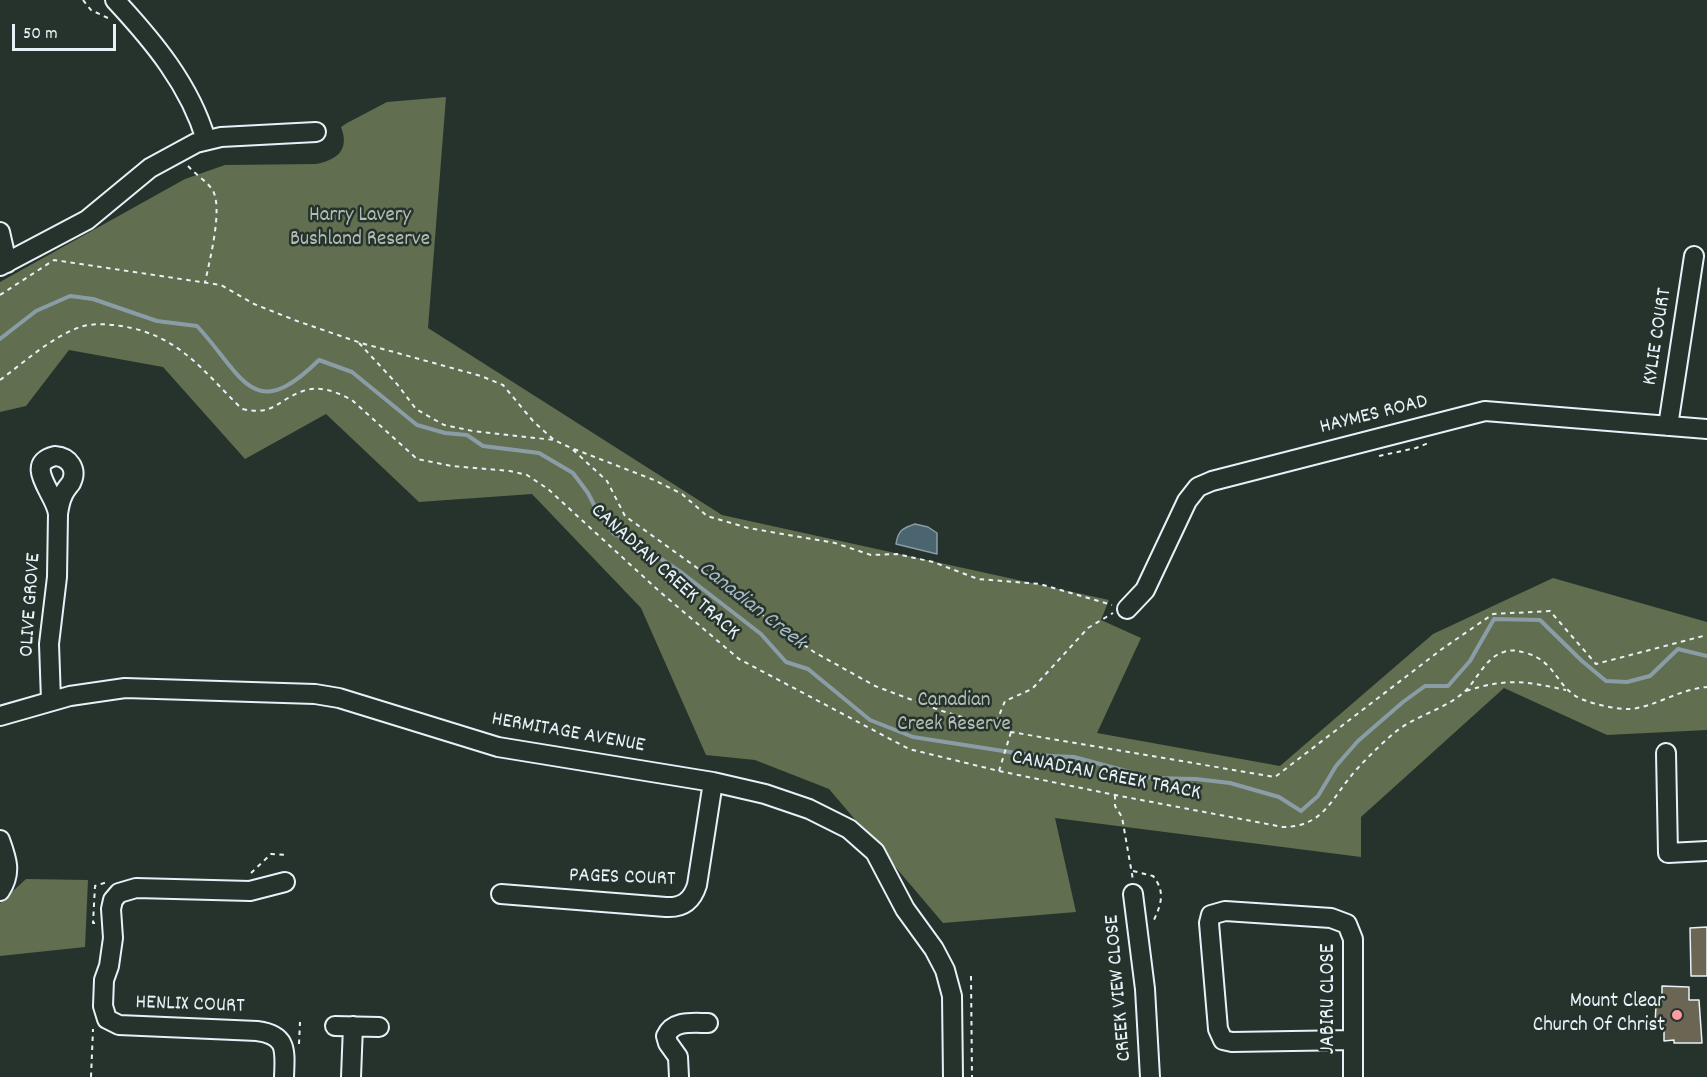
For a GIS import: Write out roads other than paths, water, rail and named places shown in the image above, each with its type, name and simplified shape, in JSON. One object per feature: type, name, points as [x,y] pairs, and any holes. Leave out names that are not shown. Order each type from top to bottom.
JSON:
[{"type":"street","points":[[115,0],[144,32],[175,74],[196,113],[206,140]]},
{"type":"street","points":[[0,232],[3,265],[87,220],[150,168],[206,140],[242,135],[316,132]]},
{"type":"street","name":"KYLIE COURT","points":[[1668,426],[1694,256]]},
{"type":"street","name":"HAYMES ROAD","points":[[1119,612],[1146,590],[1186,501],[1198,487],[1212,481],[1485,411],[1707,429]]},
{"type":"street","name":"OLIVE GROVE","points":[[51,700],[48,644],[57,577],[58,513]]},
{"type":"street","name":"HERMITAGE AVENUE","points":[[0,716],[51,700],[88,692],[134,688],[324,695],[498,747],[713,782],[765,794],[809,809],[849,829],[874,852],[905,909],[939,957],[952,996],[953,1077]]},
{"type":"street","points":[[1666,753],[1668,853],[1707,851]]},
{"type":"street","name":"PAGES COURT","points":[[501,894],[669,908],[686,903],[693,897],[698,885],[713,782]]},
{"type":"street","points":[[0,840],[8,871],[6,881],[0,891]]},
{"type":"street","name":"HENLIX COURT","points":[[284,1077],[283,1045],[273,1034],[257,1031],[119,1025],[110,1022],[105,1015],[103,998],[113,938],[111,909],[113,900],[119,893],[136,888],[250,891],[285,882]]},
{"type":"street","name":"CREEK VIEW CLOSE","points":[[1133,894],[1145,989],[1150,1077]]},
{"type":"street","name":"JABIRU CLOSE","points":[[1353,1041],[1232,1042],[1223,1040],[1218,1029],[1209,923],[1212,914],[1225,911],[1333,918],[1346,923],[1353,936],[1353,1041],[1353,1077]]},
{"type":"street","points":[[679,1077],[678,1057],[666,1036],[670,1028],[678,1024],[708,1023]]},
{"type":"street","points":[[351,1077],[344,1026],[379,1027]]},
{"type":"water","points":[[915,524],[928,527],[937,533],[937,554],[896,544],[902,530]]},
{"type":"waterway","name":"Canadian Creek","points":[[0,339],[36,311],[70,296],[93,299],[157,321],[197,326],[238,376],[250,386],[263,391],[278,389],[296,379],[319,360],[352,372],[417,425],[445,433],[467,435],[483,446],[539,453],[573,473],[614,534],[639,544],[682,573],[761,634],[786,662],[808,669],[870,720],[913,737],[1029,755],[1074,757],[1152,778],[1196,779],[1230,783],[1279,797],[1301,811],[1318,796],[1336,766],[1358,741],[1403,702],[1425,686],[1448,686],[1470,661],[1494,619],[1540,620],[1606,681],[1627,682],[1650,676],[1678,649],[1707,656]]},
{"type":"place","name":"Mount Clear Church Of Christ","points":[[1677,1015]]},
{"type":"park label","name":"Harry Lavery Bushland Reserve","points":[[360,229]]},
{"type":"park label","name":"Canadian Creek Reserve","points":[[954,714]]}]
